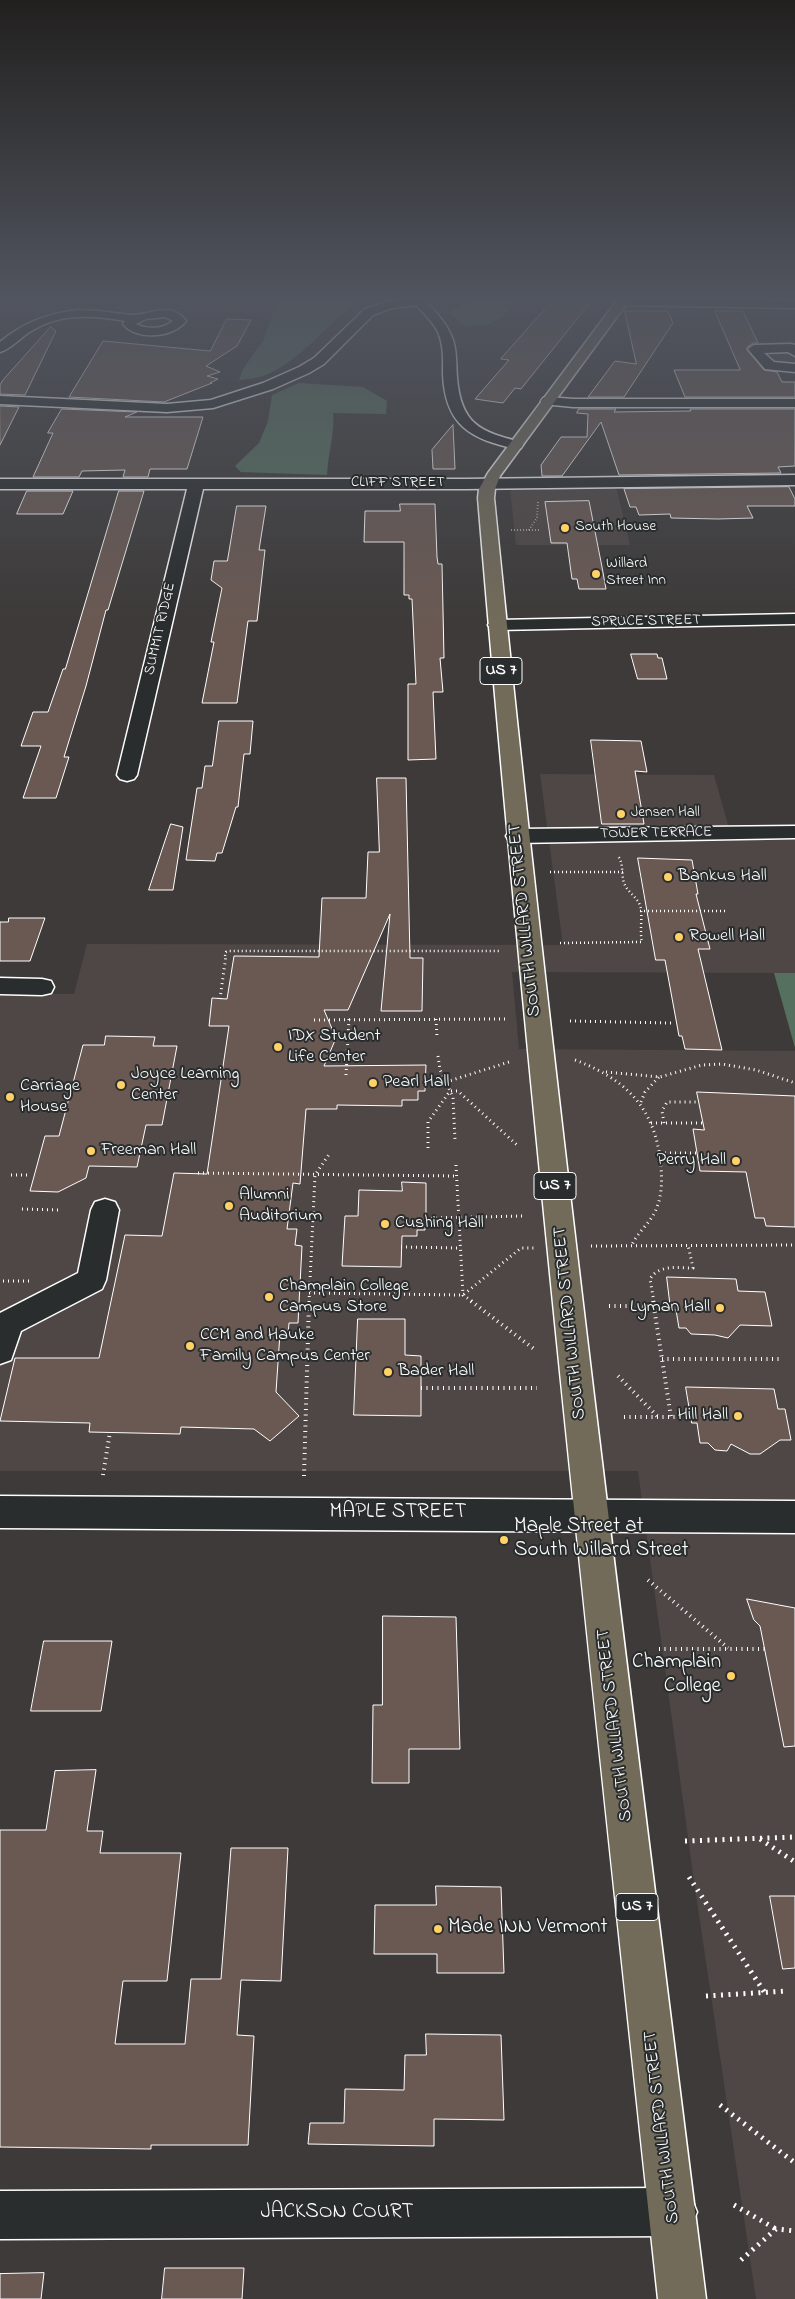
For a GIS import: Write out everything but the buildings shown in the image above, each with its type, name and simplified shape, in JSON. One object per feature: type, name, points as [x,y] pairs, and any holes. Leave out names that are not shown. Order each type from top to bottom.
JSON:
[{"type":"main road","name":"SOUTH WILLARD STREET","points":[[544,406],[489,484],[486,498],[517,836],[592,1515],[682,2299]]},
{"type":"street","points":[[131,406],[167,408],[182,406]]},
{"type":"street","points":[[454,406],[457,413],[477,433],[492,440],[516,445]]},
{"type":"street","name":"CLIFF STREET","points":[[0,484],[489,484],[795,480]]},
{"type":"street","name":"SUMMIT RIDGE","points":[[127,775],[196,484]]},
{"type":"street","name":"SPRUCE STREET","points":[[497,625],[795,619]]},
{"type":"street","name":"TOWER TERRACE","points":[[517,836],[795,832]]},
{"type":"street","points":[[0,986],[42,987]]},
{"type":"street","points":[[0,1351],[8,1323],[91,1280],[105,1210]]},
{"type":"street","name":"MAPLE STREET","points":[[0,1512],[795,1517]]},
{"type":"street","name":"JACKSON COURT","points":[[0,2215],[673,2212]]},
{"type":"path","points":[[529,530],[537,518],[538,501]]},
{"type":"path","points":[[510,530],[539,530]]},
{"type":"path","points":[[560,943],[642,942],[639,928],[642,919],[639,903],[624,884],[620,860],[614,850]]},
{"type":"path","points":[[550,872],[623,872]]},
{"type":"path","points":[[640,911],[725,911]]},
{"type":"path","points":[[220,999],[226,952],[228,951],[501,951]]},
{"type":"path","points":[[346,1075],[349,1019]]},
{"type":"path","points":[[436,1019],[437,1037]]},
{"type":"path","points":[[314,1020],[506,1019]]},
{"type":"path","points":[[570,1021],[671,1023]]},
{"type":"path","points":[[438,1056],[440,1070],[453,1097],[455,1140]]},
{"type":"path","points":[[575,1060],[606,1072],[660,1077],[702,1065],[722,1064],[756,1070],[795,1083]]},
{"type":"path","points":[[446,1082],[509,1062]]},
{"type":"path","points":[[606,1072],[641,1102],[651,1123],[660,1153],[662,1177],[657,1208],[634,1238],[632,1245]]},
{"type":"path","points":[[641,1102],[645,1092],[660,1077]]},
{"type":"path","points":[[450,1091],[458,1091],[517,1145]]},
{"type":"path","points":[[428,1148],[428,1122],[450,1091]]},
{"type":"path","points":[[664,1123],[662,1111],[663,1106],[667,1102],[699,1102]]},
{"type":"path","points":[[651,1123],[703,1123]]},
{"type":"path","points":[[304,1476],[309,1293],[315,1175],[330,1153]]},
{"type":"path","points":[[660,1153],[697,1154]]},
{"type":"path","points":[[456,1165],[459,1248],[463,1294]]},
{"type":"path","points":[[198,1173],[456,1176]]},
{"type":"path","points":[[11,1175],[31,1175]]},
{"type":"path","points":[[22,1209],[61,1210]]},
{"type":"path","points":[[426,1218],[523,1216]]},
{"type":"path","points":[[671,1417],[650,1279],[652,1274],[659,1269],[693,1268],[688,1245]]},
{"type":"path","points":[[586,1246],[795,1245]]},
{"type":"path","points":[[401,1246],[459,1248]]},
{"type":"path","points":[[463,1294],[520,1248],[525,1248]]},
{"type":"path","points":[[309,1293],[463,1294],[534,1349]]},
{"type":"path","points":[[609,1306],[671,1306]]},
{"type":"path","points":[[662,1359],[783,1358]]},
{"type":"path","points":[[618,1376],[657,1417]]},
{"type":"path","points":[[421,1388],[537,1388]]},
{"type":"path","points":[[624,1417],[684,1417]]},
{"type":"path","points":[[102,1475],[110,1432]]},
{"type":"path","points":[[648,1580],[728,1648]]},
{"type":"path","points":[[659,1648],[765,1649]]},
{"type":"path","points":[[685,1841],[795,1837]]},
{"type":"path","points":[[760,1838],[795,1862]]},
{"type":"path","points":[[689,1877],[765,1993]]},
{"type":"path","points":[[706,1996],[787,1991]]},
{"type":"path","points":[[720,2105],[795,2163]]},
{"type":"path","points":[[734,2205],[776,2230],[795,2231]]},
{"type":"path","points":[[741,2260],[776,2230]]},
{"type":"shaded area","points":[[616,487],[630,545],[516,545],[510,488]]},
{"type":"shaded area","name":"Champlain College","points":[[540,774],[714,775],[732,839],[795,839],[795,973],[512,972],[519,1049],[795,1051],[795,2299],[756,2299],[694,1881],[638,1471],[0,1471],[0,994],[74,994],[87,944],[563,945]]},
{"type":"green space","points":[[270,406],[387,406],[386,414],[333,413],[327,475],[241,472],[235,466],[259,443],[268,421]]},
{"type":"green space","points":[[774,973],[795,973],[795,1048]]},
{"type":"place","name":"South House","points":[[565,528]]},
{"type":"place","name":"Willard Street Inn","points":[[596,574]]},
{"type":"place","name":"Jensen Hall","points":[[621,814]]},
{"type":"place","name":"Bankus Hall","points":[[668,877]]},
{"type":"place","name":"Rowell Hall","points":[[679,937]]},
{"type":"place","name":"IDX Student Life Center","points":[[278,1047]]},
{"type":"place","name":"Pearl Hall","points":[[373,1083]]},
{"type":"place","name":"Joyce Learning Center","points":[[121,1085]]},
{"type":"place","name":"Carriage House","points":[[10,1097]]},
{"type":"place","name":"Freeman Hall","points":[[91,1151]]},
{"type":"place","name":"Perry Hall","points":[[736,1161]]},
{"type":"place","name":"Alumni Auditorium","points":[[229,1206]]},
{"type":"place","name":"Cushing Hall","points":[[385,1224]]},
{"type":"place","name":"Champlain College Campus Store","points":[[269,1297]]},
{"type":"place","name":"Lyman Hall","points":[[720,1308]]},
{"type":"place","name":"CCM and Hauke Family Campus Center","points":[[190,1346]]},
{"type":"place","name":"Bader Hall","points":[[388,1372]]},
{"type":"place","name":"Hill Hall","points":[[738,1416]]},
{"type":"place","name":"Maple Street at South Willard Street","points":[[504,1540]]},
{"type":"place","name":"Champlain College","points":[[731,1676]]},
{"type":"place","name":"Made INN Vermont","points":[[438,1929]]}]
